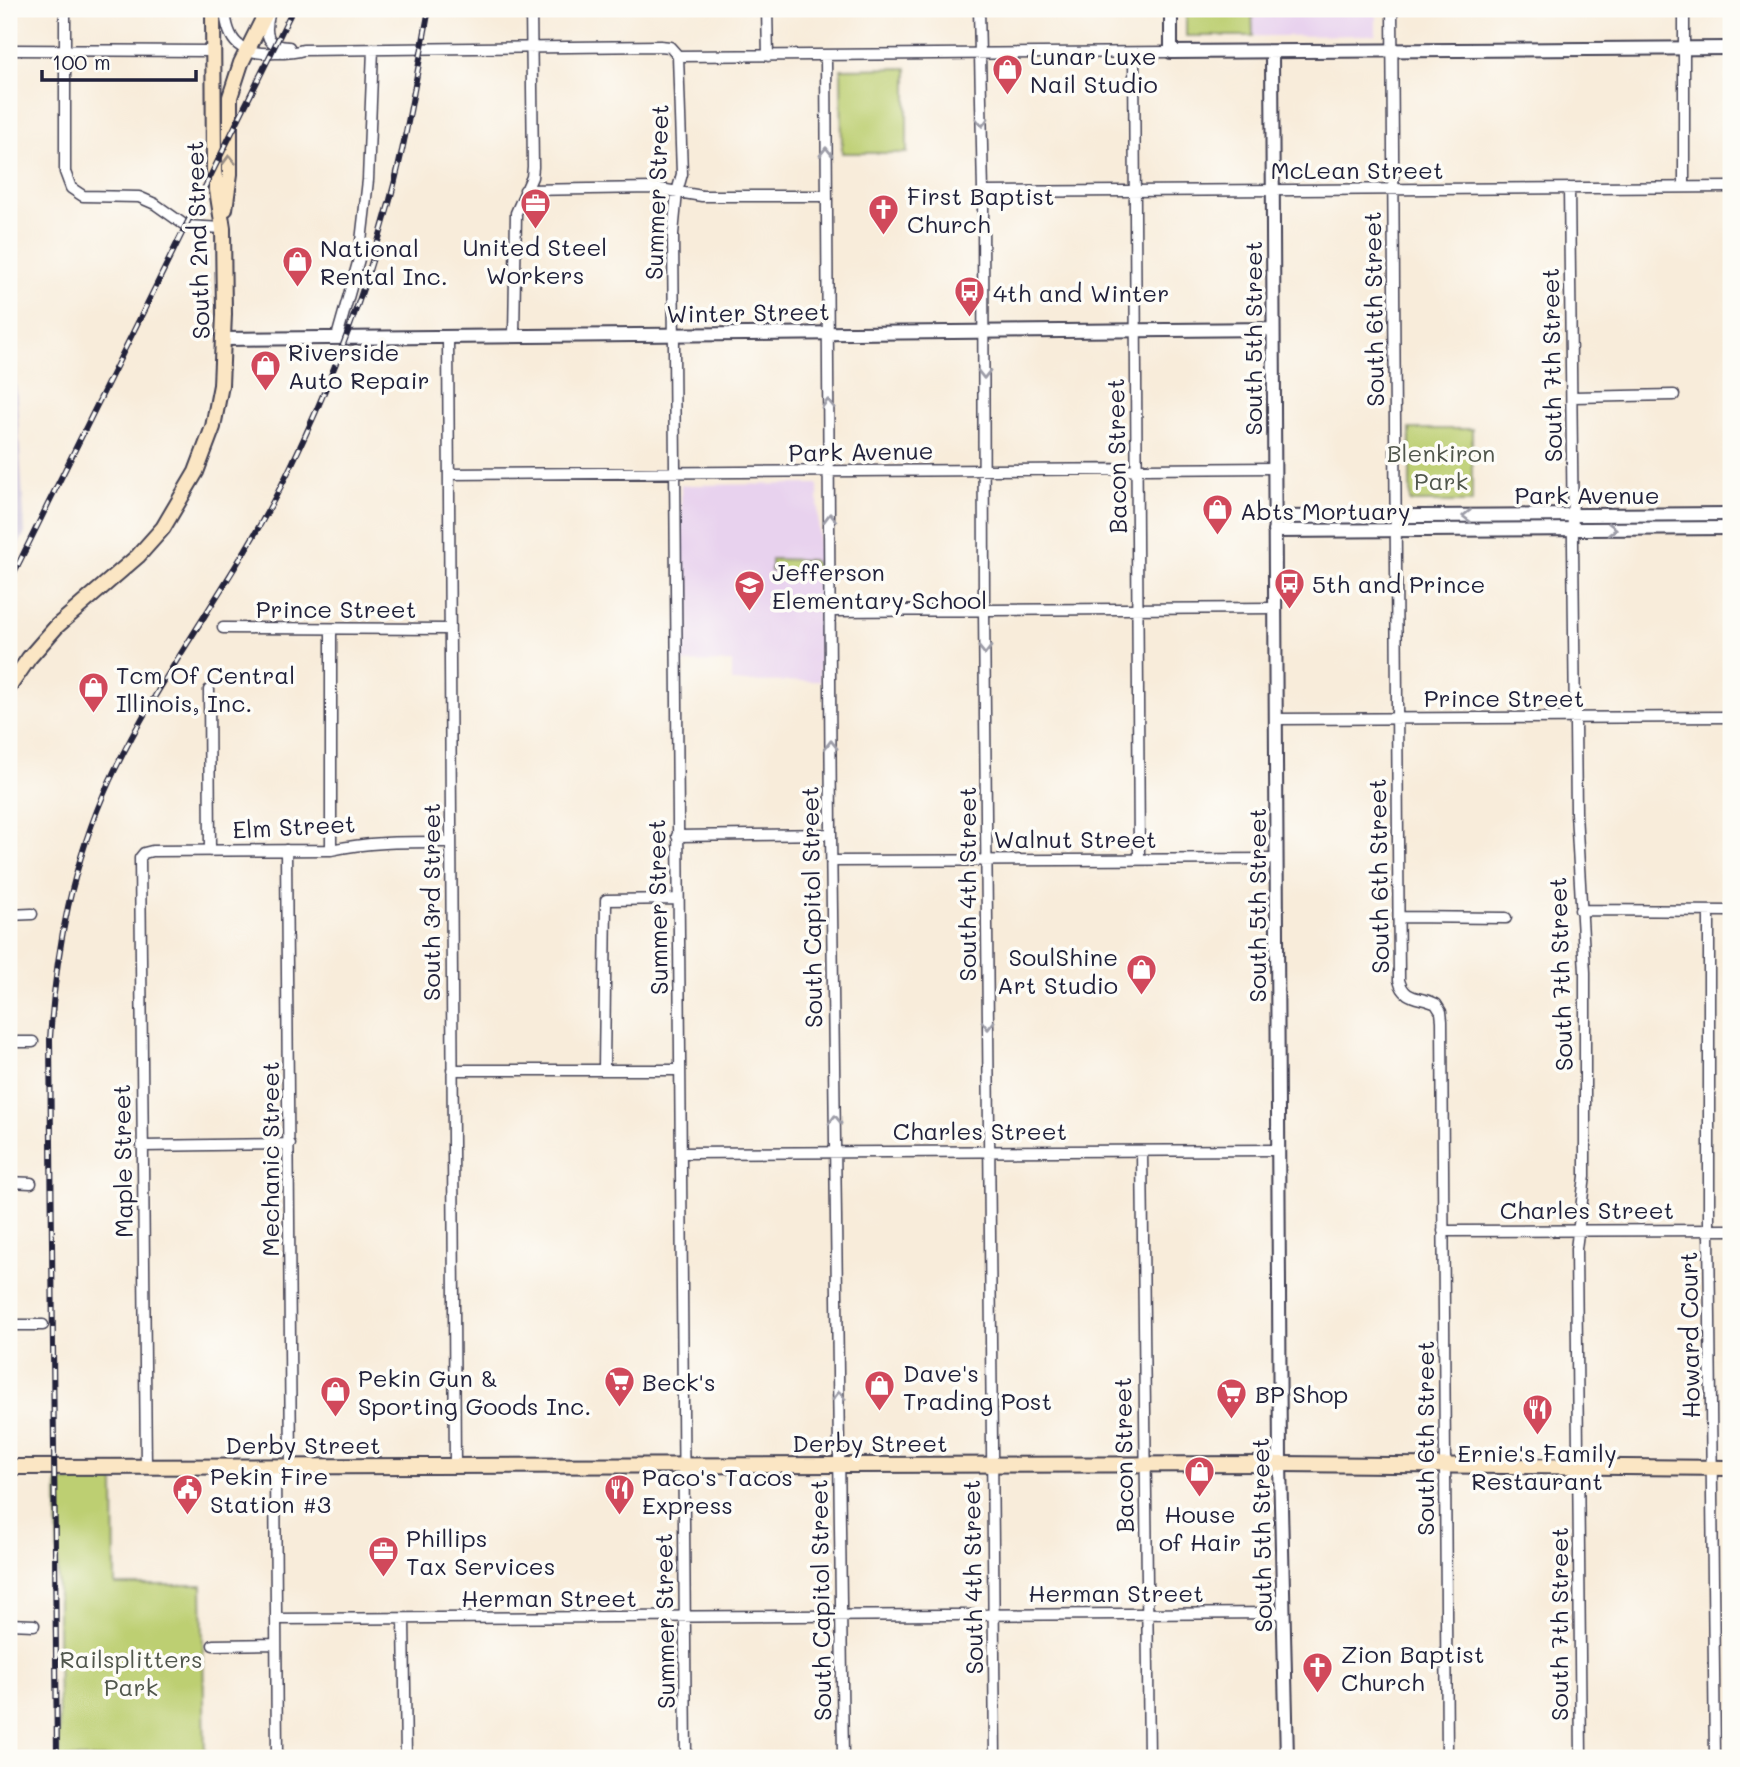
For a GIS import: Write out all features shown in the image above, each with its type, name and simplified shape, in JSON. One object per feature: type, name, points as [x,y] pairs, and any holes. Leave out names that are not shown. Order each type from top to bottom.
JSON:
[{"type":"main road","name":"South 2nd Street","points":[[9,687],[29,658],[57,626],[138,556],[168,521],[196,472],[214,427],[221,385],[224,339],[223,228],[214,171],[213,9]]},
{"type":"main road","points":[[223,228],[230,174],[229,105],[234,81],[247,50],[270,9]]},
{"type":"main road","name":"Derby Street","points":[[9,1467],[1445,1464],[1731,1468]]},
{"type":"street","points":[[65,9],[65,172],[71,188],[78,194],[87,196],[139,197],[155,204],[186,226],[223,228]]},
{"type":"street","points":[[225,9],[229,34],[235,43],[247,50],[266,53],[303,50],[660,46],[670,47],[678,56],[1731,48]]},
{"type":"street","points":[[270,9],[267,26],[270,42],[303,50]]},
{"type":"street","points":[[514,336],[515,220],[533,167],[531,9]]},
{"type":"street","points":[[767,9],[768,56]]},
{"type":"street","name":"South 4th Street","points":[[979,9],[984,192],[983,471],[995,1758]]},
{"type":"street","points":[[1171,9],[1171,52]]},
{"type":"street","name":"South 6th Street","points":[[1392,9],[1399,980],[1402,989],[1410,997],[1433,1002],[1441,1012],[1447,1758]]},
{"type":"street","points":[[1684,9],[1684,187]]},
{"type":"street","points":[[337,337],[359,258],[368,180],[373,49]]},
{"type":"street","points":[[9,51],[213,51]]},
{"type":"street","name":"South 5th Street","points":[[1272,52],[1280,1464],[1287,1758]]},
{"type":"street","name":"Bacon Street","points":[[1134,53],[1139,858]]},
{"type":"street","name":"Summer Street","points":[[678,56],[682,174],[677,192],[673,234],[673,334],[686,1758]]},
{"type":"street","name":"South Capitol Street","points":[[826,56],[831,861],[843,1758]]},
{"type":"street","name":"McLean Street","points":[[984,192],[1731,187]]},
{"type":"street","points":[[525,190],[654,188],[702,196],[827,196]]},
{"type":"street","name":"South 7th Street","points":[[1569,188],[1577,856],[1585,972],[1585,1176],[1576,1249],[1581,1758]]},
{"type":"street","name":"Winter Street","points":[[224,339],[1273,329]]},
{"type":"street","name":"South 3rd Street","points":[[447,336],[455,1468]]},
{"type":"street","points":[[1573,397],[1674,395]]},
{"type":"street","name":"Park Avenue","points":[[449,474],[1274,468]]},
{"type":"street","name":"Park Avenue","points":[[1274,524],[1396,516],[1731,514]]},
{"type":"street","name":"Park Avenue","points":[[1274,524],[1396,530],[1731,528]]},
{"type":"street","points":[[831,611],[1275,608]]},
{"type":"street","name":"Prince Street","points":[[223,628],[449,629]]},
{"type":"street","points":[[331,630],[331,850]]},
{"type":"street","points":[[209,690],[210,850]]},
{"type":"street","name":"Prince Street","points":[[1276,719],[1731,717]]},
{"type":"street","points":[[677,836],[831,834]]},
{"type":"street","name":"Elm Street","points":[[142,855],[152,851],[331,850],[356,844],[450,842]]},
{"type":"street","name":"Mechanic Street","points":[[286,850],[291,1467]]},
{"type":"street","name":"Maple Street","points":[[142,855],[140,876],[146,1467]]},
{"type":"street","name":"Walnut Street","points":[[831,861],[1277,859]]},
{"type":"street","points":[[604,1069],[606,900],[678,899]]},
{"type":"street","points":[[1580,910],[1731,911]]},
{"type":"street","name":"Howard Court","points":[[1709,911],[1709,1230],[1715,1758]]},
{"type":"street","points":[[9,915],[32,914]]},
{"type":"street","points":[[1400,917],[1506,918]]},
{"type":"street","points":[[9,1042],[33,1042]]},
{"type":"street","points":[[452,1070],[680,1070]]},
{"type":"street","points":[[142,1146],[290,1144]]},
{"type":"street","name":"Charles Street","points":[[681,1153],[1279,1150]]},
{"type":"street","name":"Bacon Street","points":[[1142,1151],[1149,1758]]},
{"type":"street","points":[[9,1182],[31,1182]]},
{"type":"street","name":"Charles Street","points":[[1443,1231],[1731,1230]]},
{"type":"street","points":[[9,1325],[43,1325]]},
{"type":"street","points":[[275,1467],[277,1758]]},
{"type":"street","name":"Herman Street","points":[[276,1619],[1283,1613]]},
{"type":"street","points":[[404,1619],[406,1758]]},
{"type":"street","points":[[9,1625],[34,1625]]},
{"type":"street","points":[[213,1645],[275,1644]]},
{"type":"shaded area","points":[[1186,9],[1376,9],[1376,35],[1186,37]]},
{"type":"shaded area","points":[[9,266],[25,533],[9,562]]},
{"type":"shaded area","points":[[818,484],[820,681],[732,682],[732,662],[682,663],[681,485]]},
{"type":"green space","points":[[1186,9],[1252,9],[1253,36],[1186,36]]},
{"type":"green space","points":[[907,68],[907,153],[842,153],[841,69]]},
{"type":"green space","name":"Blenkiron Park","points":[[1410,429],[1472,429],[1472,502],[1410,502]]},
{"type":"green space","points":[[771,559],[812,560],[816,563],[817,576],[794,576],[793,572],[771,571]]},
{"type":"green space","name":"Railsplitters Park","points":[[57,1481],[114,1481],[115,1585],[202,1585],[205,1758],[59,1758]]},
{"type":"railway","points":[[9,583],[293,9]]},
{"type":"railway","points":[[57,1758],[50,1039],[57,972],[68,907],[85,843],[110,780],[152,700],[270,506],[306,434],[334,369],[370,268],[390,200],[407,129],[429,9]]},
{"type":"place","name":"Lunar Luxe Nail Studio","points":[[1007,96]]},
{"type":"place","name":"United Steel Workers","points":[[535,231]]},
{"type":"place","name":"First Baptist Church","points":[[884,236]]},
{"type":"place","name":"National Rental Inc.","points":[[297,288]]},
{"type":"place","name":"4th and Winter","points":[[970,319]]},
{"type":"place","name":"Riverside Auto Repair","points":[[265,392]]},
{"type":"place","name":"Abts Mortuary","points":[[1217,537]]},
{"type":"place","name":"5th and Prince","points":[[1289,610]]},
{"type":"place","name":"Jefferson Elementary School","points":[[749,612]]},
{"type":"place","name":"Tcm Of Central Illinois, Inc.","points":[[93,715]]},
{"type":"place","name":"SoulShine Art Studio","points":[[1141,997]]},
{"type":"place","name":"Beck's","points":[[619,1408]]},
{"type":"place","name":"Dave's Trading Post","points":[[880,1413]]},
{"type":"place","name":"Pekin Gun & Sporting Goods Inc.","points":[[335,1418]]},
{"type":"place","name":"BP Shop","points":[[1232,1420]]},
{"type":"place","name":"Ernie's Family Restaurant","points":[[1537,1437]]},
{"type":"place","name":"House of Hair","points":[[1200,1498]]},
{"type":"place","name":"Pekin Fire Station #3","points":[[187,1516]]},
{"type":"place","name":"Paco's Tacos Express","points":[[619,1517]]},
{"type":"place","name":"Phillips Tax Services","points":[[383,1578]]},
{"type":"place","name":"Zion Baptist Church","points":[[1318,1694]]}]
